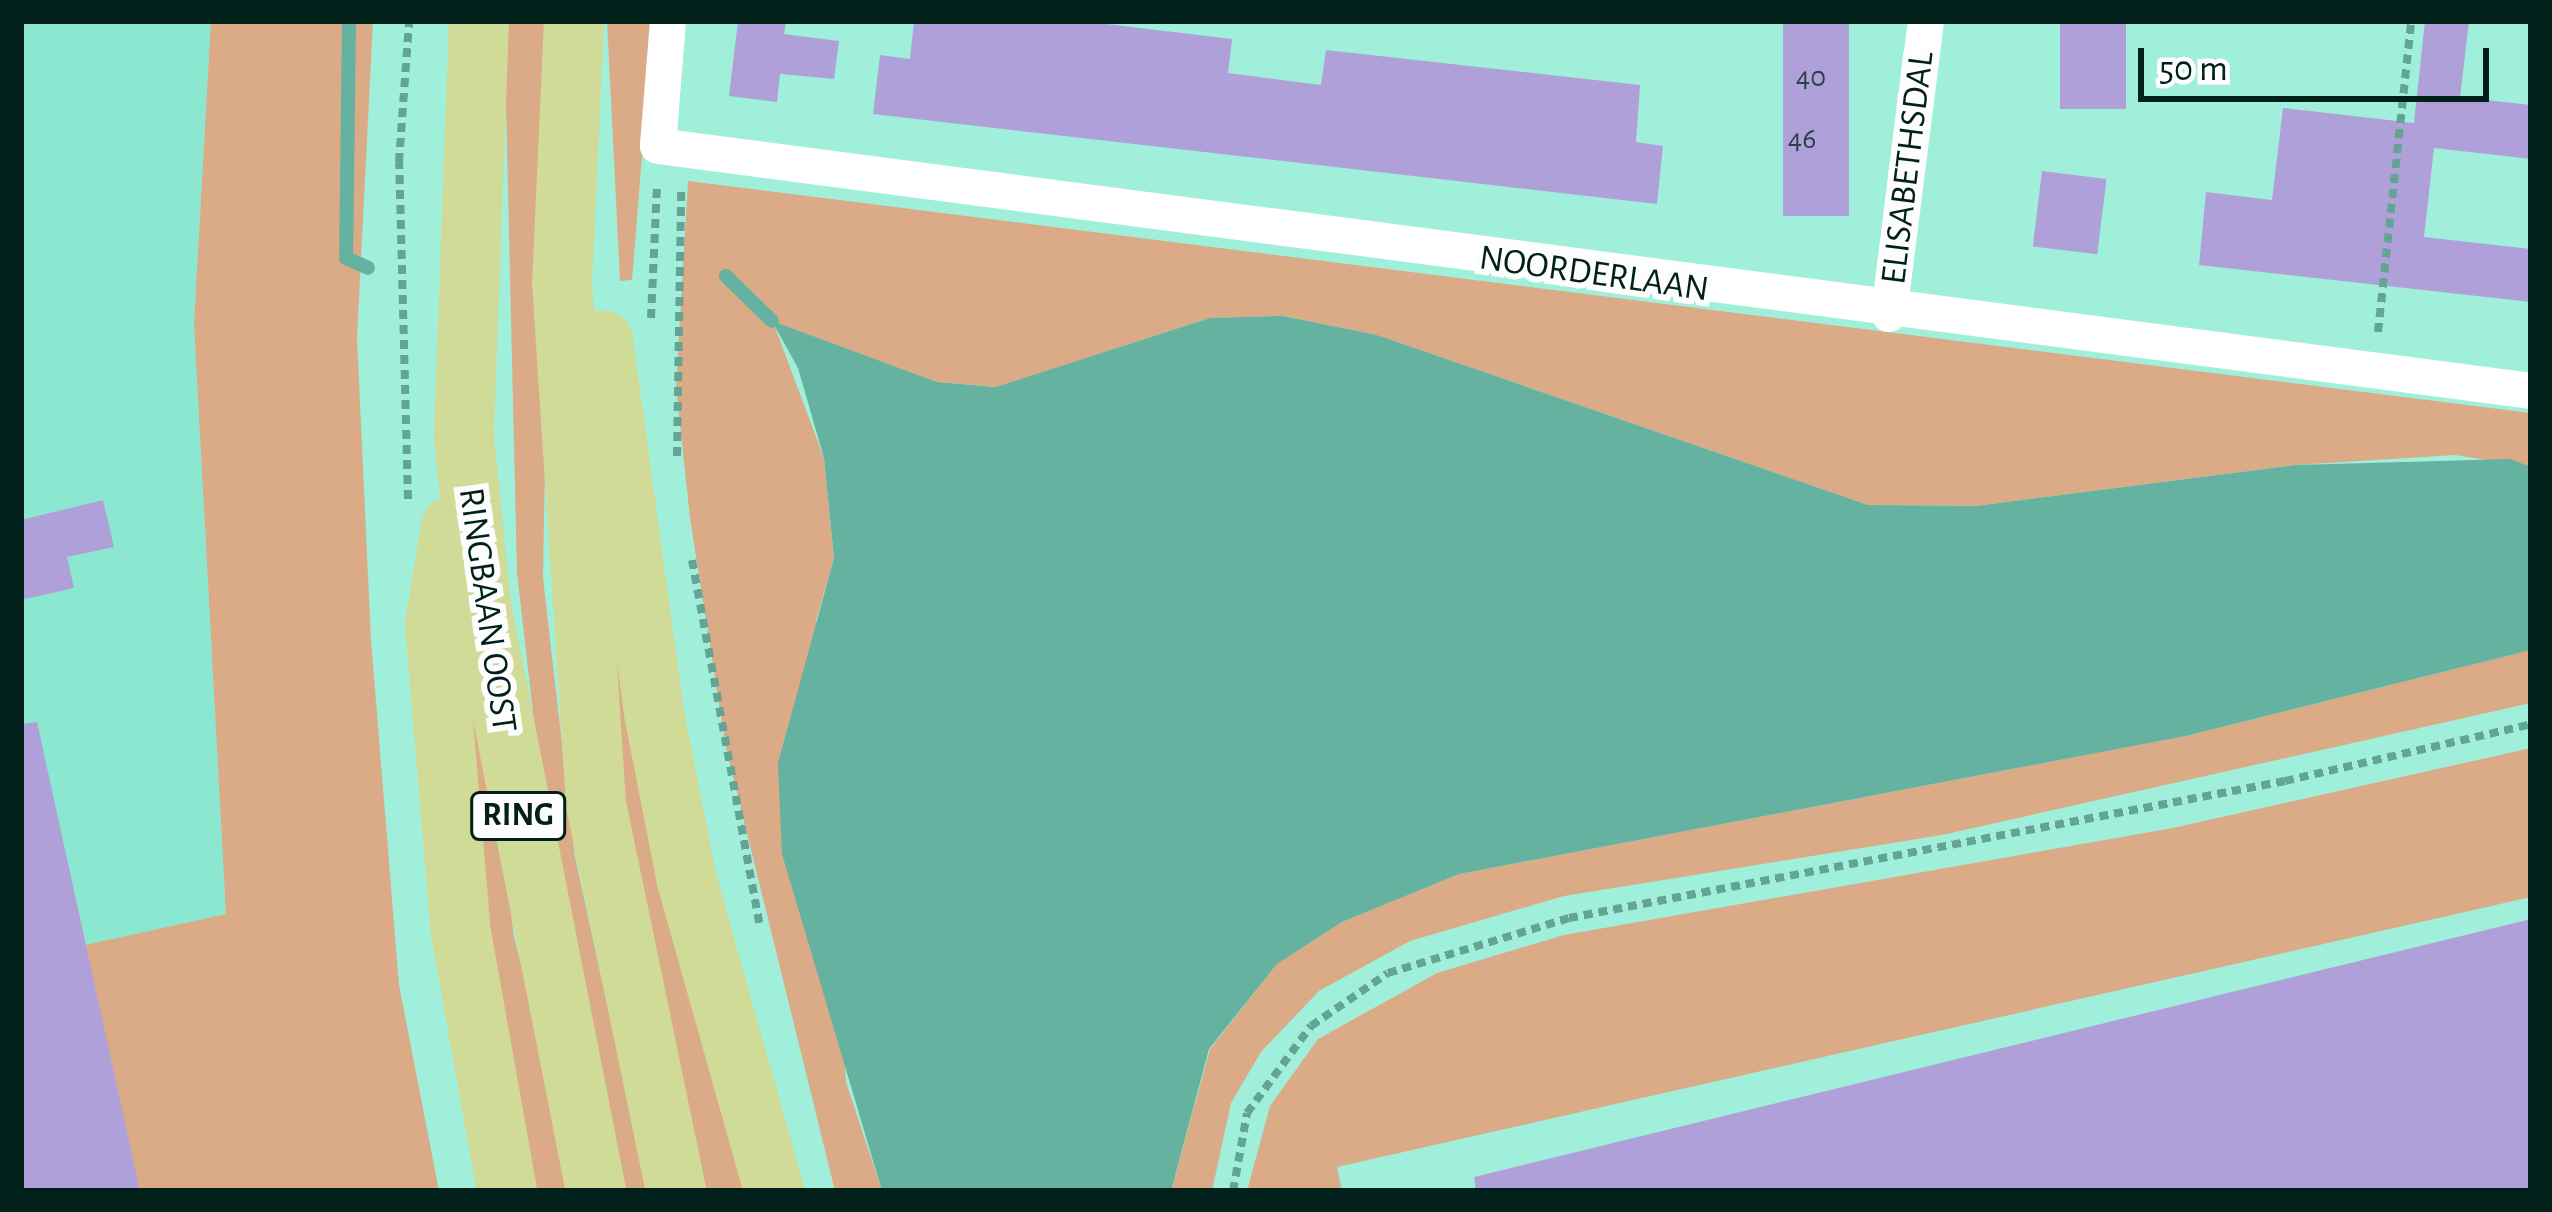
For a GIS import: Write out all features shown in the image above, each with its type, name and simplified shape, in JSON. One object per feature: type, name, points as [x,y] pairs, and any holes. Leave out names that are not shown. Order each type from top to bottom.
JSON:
[{"type":"main road","name":"RINGBAAN OOST","points":[[479,21],[464,437],[481,604],[596,1191]]},
{"type":"main road","name":"RING","points":[[574,21],[572,197],[562,282],[596,804],[676,1191]]},
{"type":"main road","points":[[572,197],[597,288],[655,718],[687,881],[774,1191]]},
{"type":"main road","points":[[464,437],[435,626],[461,933],[507,1191]]},
{"type":"street","points":[[658,146],[668,21]]},
{"type":"street","name":"ELISABETHSDAL","points":[[1889,314],[1926,21]]},
{"type":"street","name":"NOORDERLAAN","points":[[658,146],[1889,314],[2374,376],[2531,391]]},
{"type":"path","points":[[2374,376],[2411,21]]},
{"type":"path","points":[[658,146],[681,186],[673,281],[679,478]]},
{"type":"path","points":[[689,546],[762,938]]},
{"type":"path","points":[[1233,1191],[1246,1113],[1311,1026],[1388,973],[1569,918],[2285,781],[2531,724]]},
{"type":"shaded area","points":[[21,21],[253,21],[319,1191],[21,1191]]},
{"type":"shaded area","points":[[211,21],[373,21],[357,338],[371,640],[399,985],[439,1191],[21,1191],[58,951],[226,914],[194,324]]},
{"type":"shaded area","points":[[504,21],[553,21],[543,578],[575,857],[648,1191],[623,1191],[546,826],[517,573]]},
{"type":"shaded area","points":[[607,21],[653,21],[632,280],[620,281]]},
{"type":"shaded area","points":[[688,181],[2531,413],[2531,467],[2455,455],[2296,465],[1976,506],[1868,505],[1377,335],[1284,316],[1210,318],[997,387],[937,382],[773,322],[824,458],[834,558],[816,621],[846,1082],[882,1191],[835,1191],[726,748],[690,518],[676,387]]},
{"type":"shaded area","points":[[578,283],[749,1191],[689,1191],[621,852]]},
{"type":"shaded area","points":[[1283,316],[1377,335],[1868,505],[1976,506],[2296,465],[2510,459],[2531,467],[2531,650],[2186,736],[1459,874],[1342,922],[1277,964],[1209,1049],[1171,1191],[882,1191],[782,854],[778,763],[834,558],[824,458],[798,368],[772,321],[937,382],[996,387],[1210,318]]},
{"type":"shaded area","points":[[458,611],[472,612],[514,937],[578,1191],[522,1191],[477,937]]},
{"type":"shaded area","points":[[2531,650],[2531,703],[1942,835],[1564,896],[1410,941],[1319,991],[1261,1052],[1231,1103],[1212,1191],[1171,1191],[1210,1049],[1277,964],[1342,922],[1459,874],[2186,736]]},
{"type":"shaded area","points":[[2531,748],[2531,897],[1337,1167],[1342,1191],[1247,1191],[1270,1106],[1318,1039],[1437,973],[1564,935],[2173,828]]},
{"type":"building","points":[[738,21],[786,21],[784,34],[839,41],[834,79],[780,74],[777,102],[729,96]]},
{"type":"building","points":[[914,21],[1082,21],[1232,39],[1228,73],[1321,85],[1326,50],[1640,85],[1636,142],[1663,146],[1657,204],[873,114],[880,55],[910,59]]},
{"type":"building","points":[[1783,21],[1849,21],[1849,216],[1783,216]]},
{"type":"building","points":[[2060,21],[2126,21],[2126,109],[2060,109]]},
{"type":"building","points":[[2425,21],[2469,21],[2460,97],[2531,105],[2531,159],[2434,148],[2424,237],[2531,249],[2531,302],[2199,265],[2206,192],[2272,200],[2283,108],[2414,123]]},
{"type":"building","points":[[2042,171],[2107,179],[2097,254],[2033,246]]},
{"type":"building","points":[[103,500],[114,547],[67,557],[74,588],[21,600],[21,520]]},
{"type":"building","points":[[37,722],[140,1191],[21,1191],[21,724]]},
{"type":"building","points":[[2531,919],[2531,1191],[1476,1191],[1474,1177]]},
{"type":"waterway","points":[[349,21],[346,258],[368,268]]},
{"type":"waterway","points":[[726,276],[772,321]]}]
